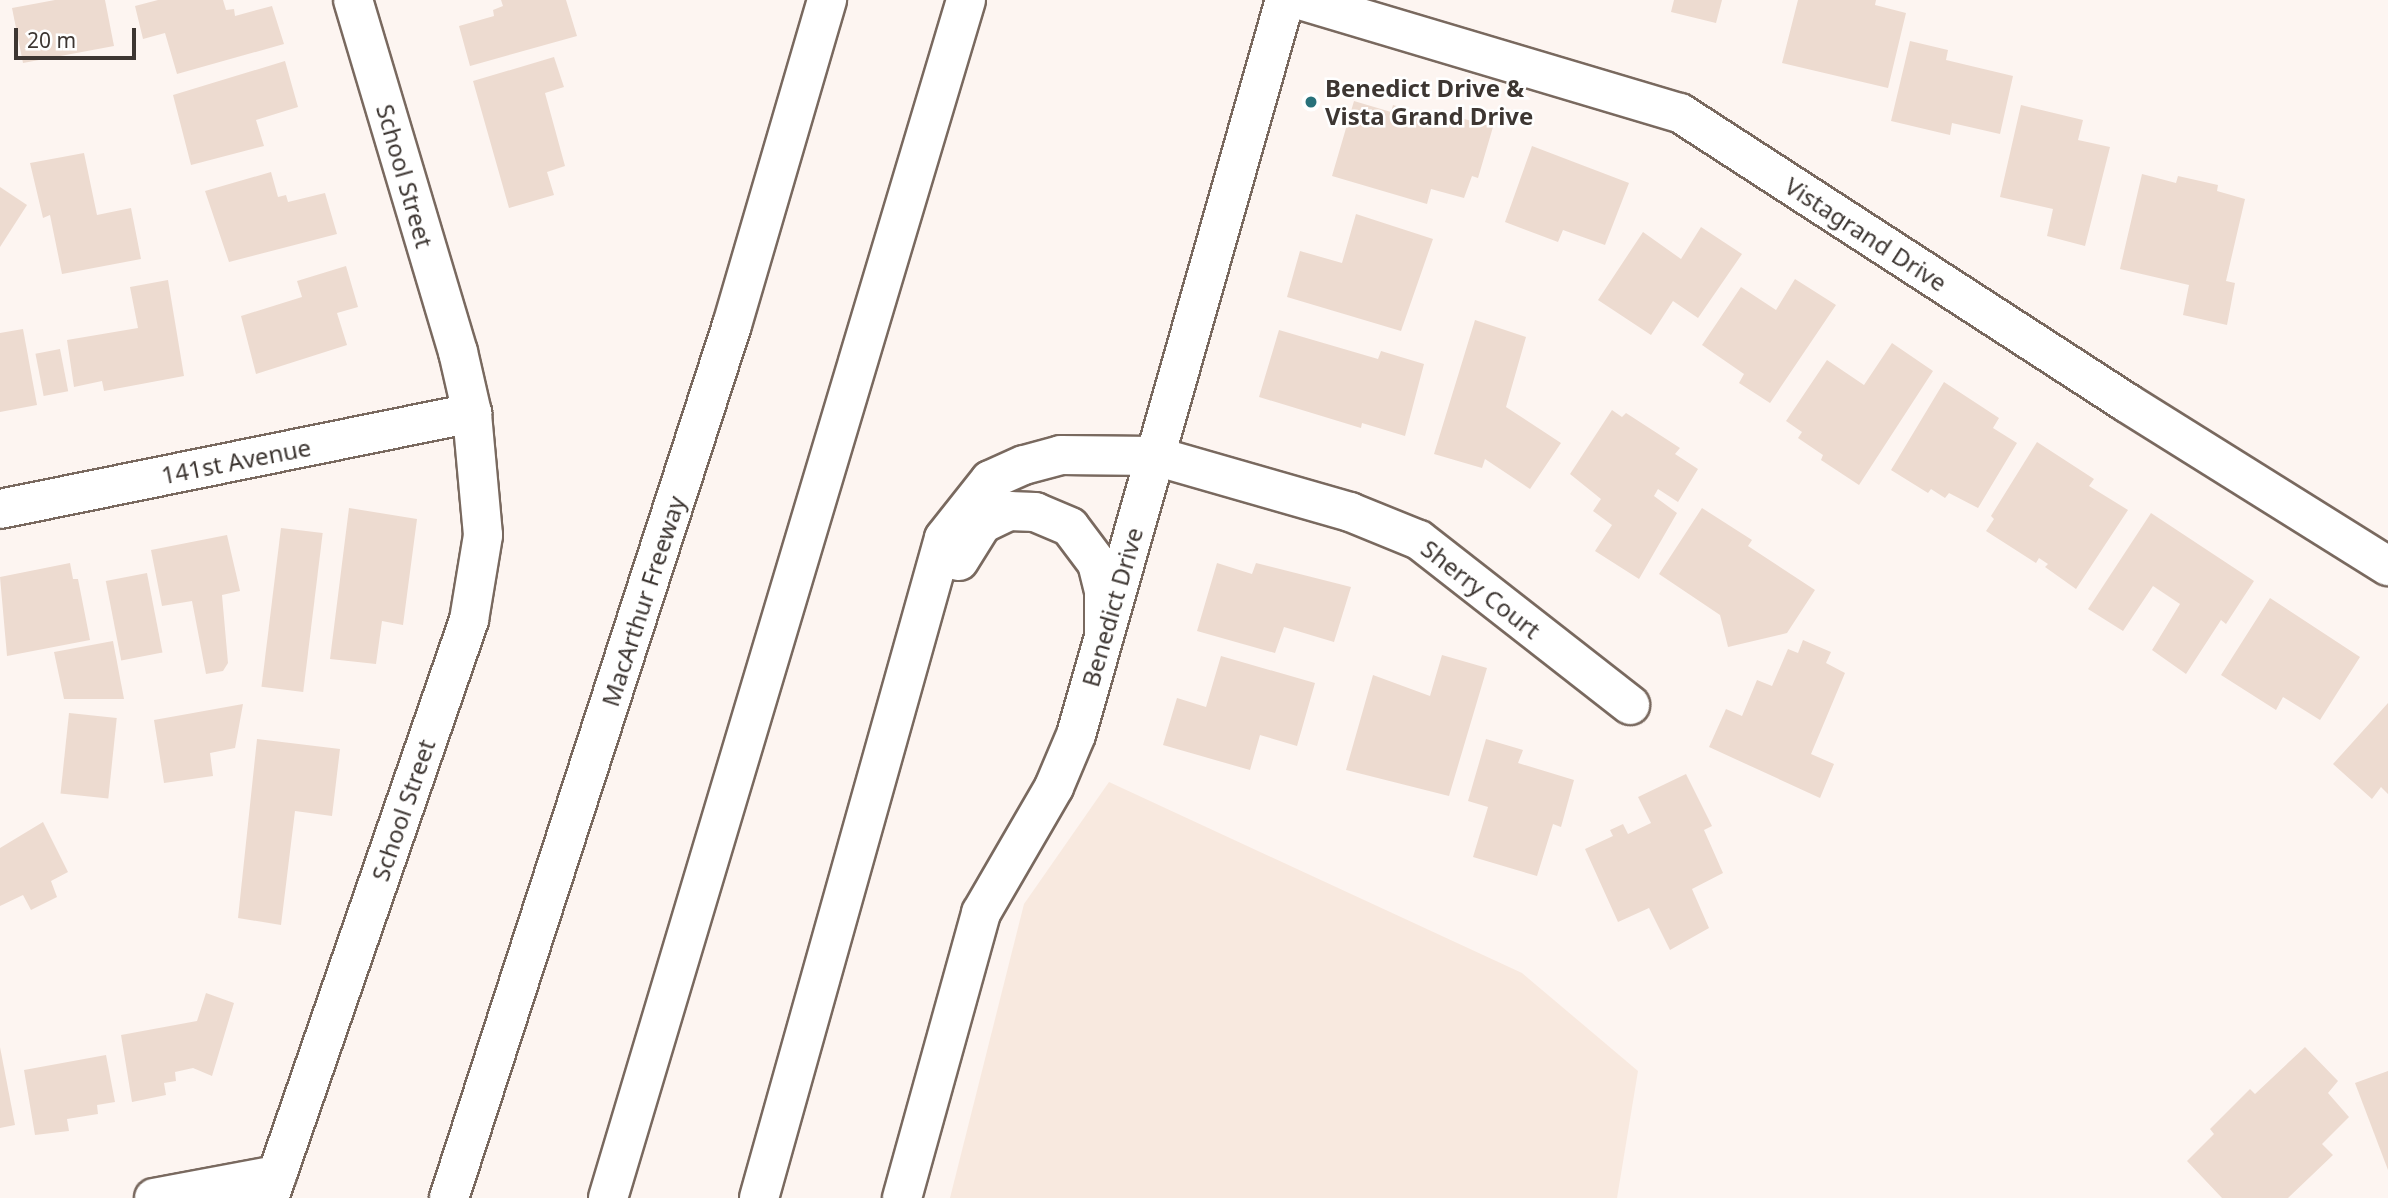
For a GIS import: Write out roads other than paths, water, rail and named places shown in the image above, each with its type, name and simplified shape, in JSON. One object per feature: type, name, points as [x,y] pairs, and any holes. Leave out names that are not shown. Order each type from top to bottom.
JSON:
[{"type":"main road","name":"School Street","points":[[273,1186],[469,620],[484,535],[472,413],[458,352],[353,0]]},
{"type":"main road","name":"MacArthur Freeway","points":[[449,1198],[732,325],[827,0]]},
{"type":"main road","points":[[608,1198],[966,0]]},
{"type":"main road","name":"Benedict Drive","points":[[902,1198],[981,913],[1065,764],[1285,0]]},
{"type":"main road","name":"Vistagrand Drive","points":[[1300,0],[1680,113],[2115,396],[2388,566]]},
{"type":"main road","name":"141st Avenue","points":[[0,509],[472,413]]},
{"type":"main road","name":"Sherry Court","points":[[884,760],[944,538],[990,480],[1024,465],[1061,455],[1155,456],[1350,512],[1419,540],[1630,705]]},
{"type":"main road","points":[[759,1198],[884,760],[965,544],[982,524],[1009,511],[1035,512],[1070,527],[1097,563],[1104,591],[1104,636]]},
{"type":"main road","points":[[154,1198],[273,1186]]},
{"type":"place","name":"Benedict Drive & Vista Grand Drive","points":[[1311,102]]}]
